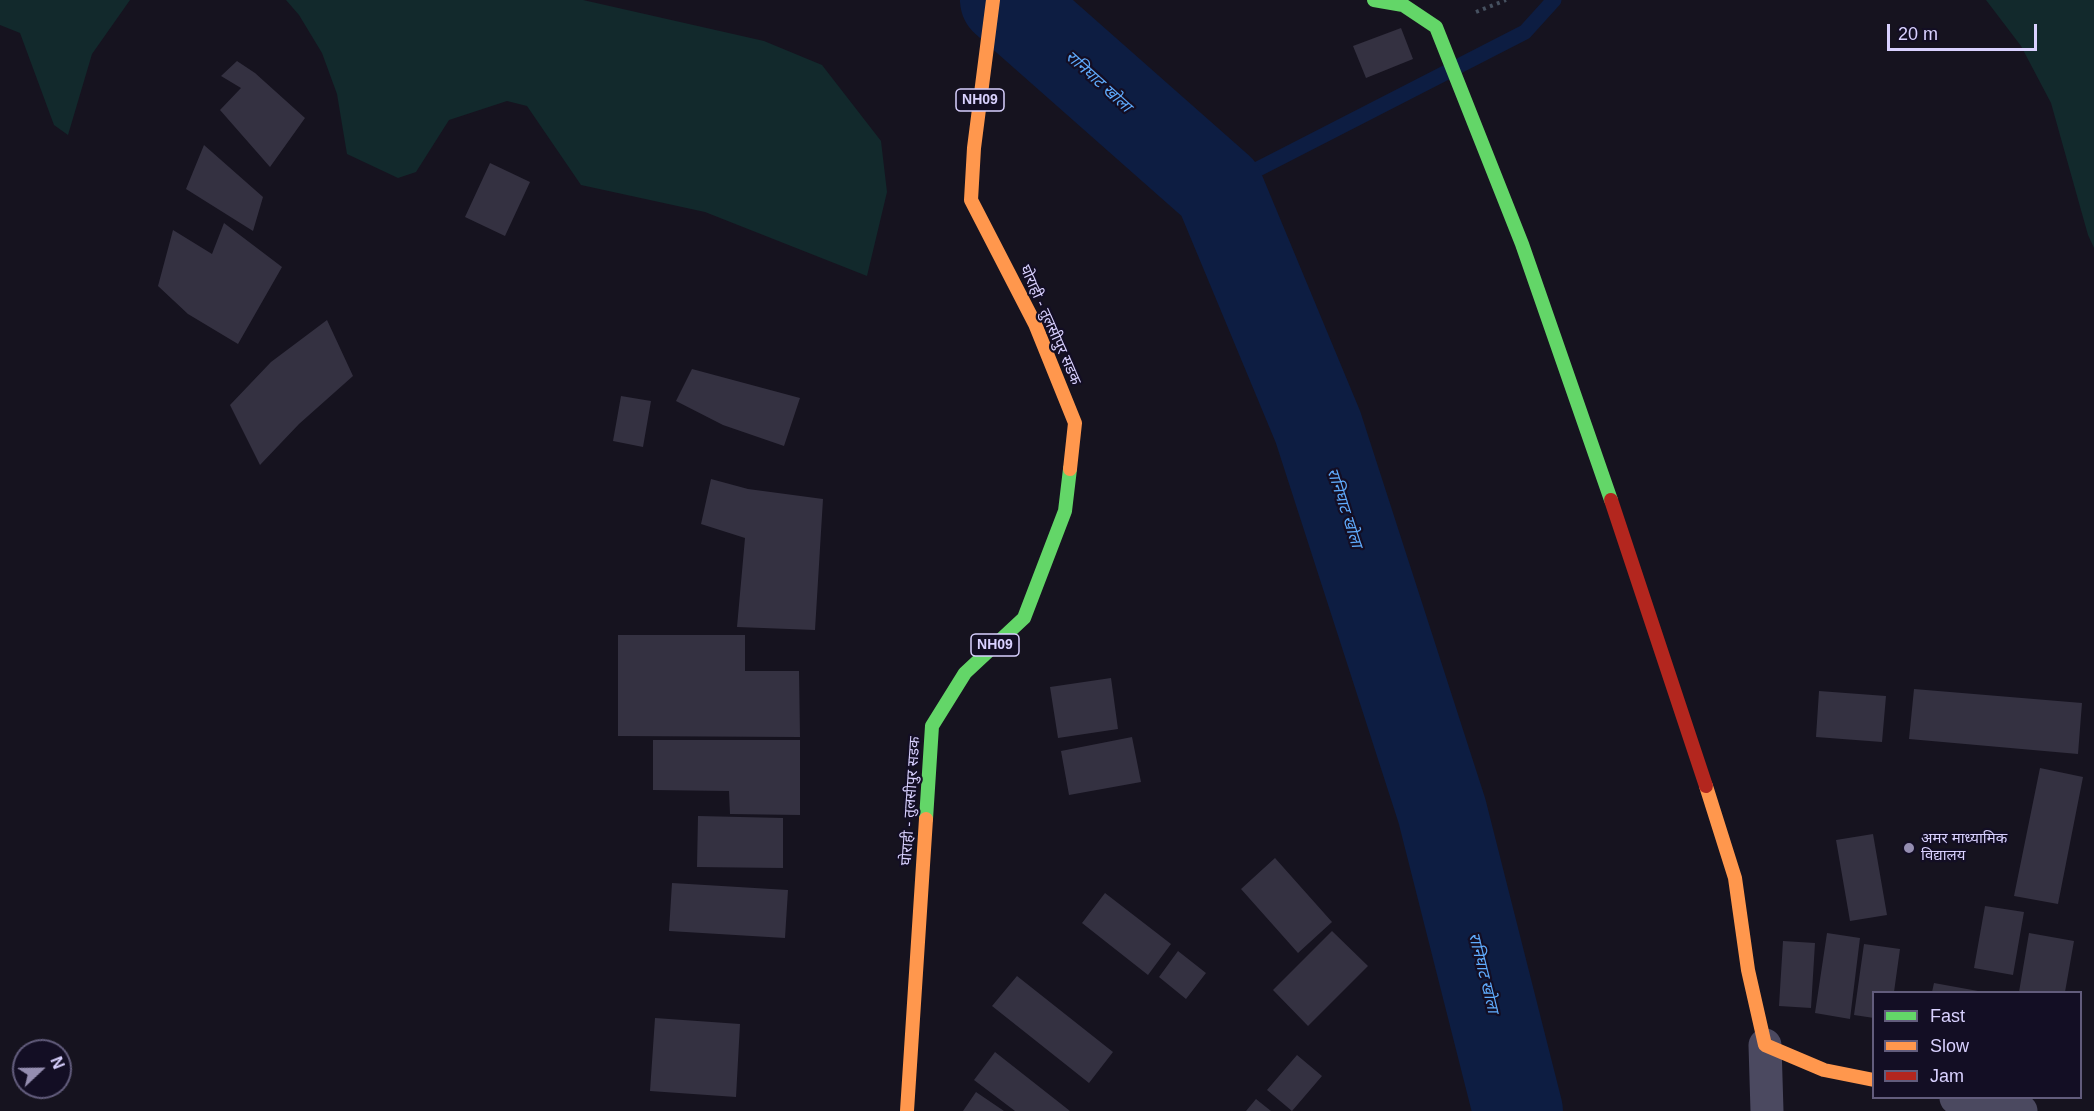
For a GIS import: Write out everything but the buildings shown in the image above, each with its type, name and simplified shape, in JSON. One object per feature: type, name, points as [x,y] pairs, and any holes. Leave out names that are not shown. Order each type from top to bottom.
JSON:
[{"type":"street","name":"घोराही - तुलसीपुर सडक","points":[[907,1111],[932,726],[965,673],[1024,618],[1065,511],[1075,423],[1035,324],[971,200],[993,0]]},
{"type":"street","points":[[1374,0],[1403,5],[1436,27],[1522,244],[1601,470],[1736,878],[1748,970],[1765,1045],[1767,1111]]},
{"type":"street","points":[[1765,1045],[1824,1070],[1872,1080]]},
{"type":"street","points":[[1961,1099],[2021,1111]]},
{"type":"green space","points":[[0,0],[130,0],[92,54],[68,135],[54,125],[20,33],[0,25]]},
{"type":"green space","points":[[286,0],[583,0],[764,41],[822,65],[881,141],[887,192],[867,276],[705,212],[581,185],[527,106],[507,101],[449,120],[416,172],[398,178],[347,154],[337,94],[322,53],[299,15]]},
{"type":"green space","points":[[1986,0],[2094,0],[2094,248],[2088,235],[2051,103],[2021,46]]},
{"type":"waterway","name":"रानिघाट खोला","points":[[1005,0],[1219,189],[1318,427],[1442,811],[1518,1111]]},
{"type":"waterway","points":[[1219,189],[1525,32],[1554,0]]},
{"type":"traffic: fast","points":[[1374,0],[1403,5],[1436,27],[1522,244],[1611,500]]},
{"type":"traffic: fast","points":[[926,819],[932,726],[965,673],[1024,618],[1065,511],[1070,469]]},
{"type":"traffic: slow","points":[[993,0],[974,148],[971,200],[1035,324],[1075,423],[1070,469]]},
{"type":"traffic: slow","points":[[1706,786],[1735,878],[1748,970],[1765,1045],[1824,1070],[1872,1080]]},
{"type":"traffic: slow","points":[[907,1111],[926,819]]},
{"type":"traffic: jam","points":[[1611,500],[1706,786]]},
{"type":"place","name":"अमर माध्यामिक विद्यालय","points":[[1909,848]]}]
